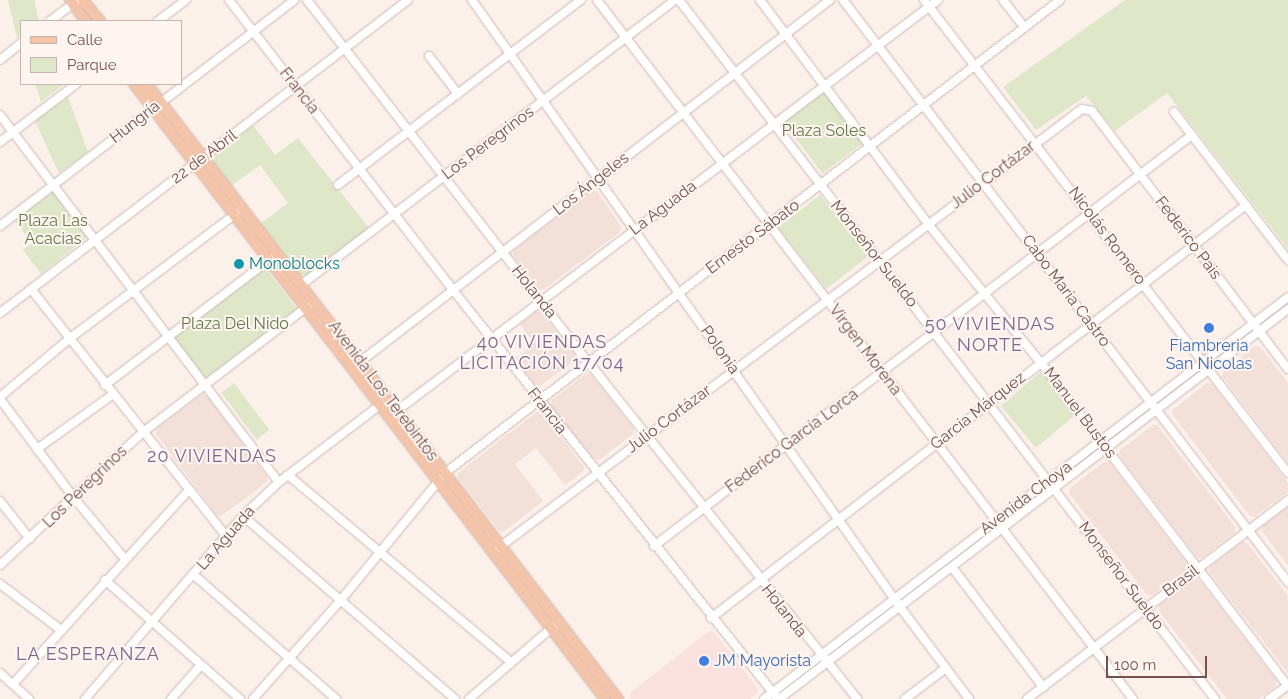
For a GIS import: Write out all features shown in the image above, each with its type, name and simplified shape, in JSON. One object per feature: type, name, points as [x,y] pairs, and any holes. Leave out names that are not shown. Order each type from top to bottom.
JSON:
[{"type":"main road","points":[[76,1],[86,20]]},
{"type":"main road","points":[[76,1],[99,20]]},
{"type":"main road","name":"Avenida Los Terebintos","points":[[135,85],[157,105],[393,414],[439,482],[497,549]]},
{"type":"main road","name":"Avenida Los Terebintos","points":[[147,85],[157,105]]},
{"type":"main road","name":"Avenida Los Terebintos","points":[[273,256],[302,285],[310,304]]},
{"type":"main road","name":"Avenida Los Terebintos","points":[[393,414],[445,473],[497,549],[609,697]]},
{"type":"street","points":[[159,20],[186,0]]},
{"type":"street","name":"Francia","points":[[229,0],[491,339],[711,618],[767,696],[778,699]]},
{"type":"street","name":"Hungría","points":[[0,226],[294,0]]},
{"type":"street","name":"Holanda","points":[[308,0],[646,436],[820,656],[828,662],[857,699]]},
{"type":"street","name":"22 de Abril","points":[[0,312],[200,161],[408,0]]},
{"type":"street","name":"Polonia","points":[[472,0],[895,599],[969,699]]},
{"type":"street","points":[[338,185],[581,0]]},
{"type":"street","name":"Virgen Morena","points":[[597,0],[1133,699]]},
{"type":"street","name":"Los Peregrinos","points":[[302,285],[675,0]]},
{"type":"street","name":"Monseñor Sueldo","points":[[679,0],[1215,699]]},
{"type":"street","name":"Manuel Bustos","points":[[760,0],[871,144],[928,224],[1041,362],[1288,685]]},
{"type":"street","name":"Los Ángeles","points":[[356,365],[830,0]]},
{"type":"street","name":"Cabo Maria Castro","points":[[843,0],[1288,582]]},
{"type":"street","name":"La Aguada","points":[[393,414],[825,83],[878,45],[927,3],[938,0]]},
{"type":"street","points":[[1003,0],[1024,27]]},
{"type":"street","name":"Ernesto Sábato","points":[[253,699],[340,601],[445,473],[1060,0]]},
{"type":"street","points":[[51,20],[76,1]]},
{"type":"street","name":"Nicolás Romero","points":[[927,3],[1288,473]]},
{"type":"street","points":[[0,60],[20,44]]},
{"type":"street","points":[[429,56],[458,94]]},
{"type":"street","points":[[0,142],[75,85]]},
{"type":"street","name":"Julio Cortázar","points":[[497,549],[1035,143],[1087,108]]},
{"type":"street","name":"Federico Pais","points":[[1087,108],[1141,175],[1288,369]]},
{"type":"street","points":[[1174,112],[1288,260]]},
{"type":"street","points":[[0,116],[279,482]]},
{"type":"street","name":"Federico García Lorca","points":[[654,546],[1192,135]]},
{"type":"street","name":"García Márquez","points":[[711,618],[1246,205]]},
{"type":"street","points":[[124,558],[74,498],[0,398],[69,339],[239,212]]},
{"type":"street","points":[[105,385],[273,256]]},
{"type":"street","points":[[31,289],[142,433],[227,537]]},
{"type":"street","name":"Avenida Choya","points":[[767,696],[1288,297]]},
{"type":"street","name":"Los Peregrinos","points":[[0,565],[142,433],[310,304]]},
{"type":"street","name":"Avenida Choya","points":[[778,699],[1288,309]]},
{"type":"street","points":[[37,450],[112,395]]},
{"type":"street","name":"La Aguada","points":[[85,699],[153,623],[243,516],[279,482],[384,402]]},
{"type":"street","points":[[288,475],[510,662]]},
{"type":"street","points":[[13,684],[124,558],[189,490]]},
{"type":"street","name":"Brasil","points":[[1027,699],[1288,500]]},
{"type":"street","points":[[0,501],[30,539]]},
{"type":"street","points":[[243,516],[455,699]]},
{"type":"street","points":[[952,567],[1043,687]]},
{"type":"street","points":[[194,575],[336,699]]},
{"type":"street","points":[[105,580],[240,699]]},
{"type":"street","points":[[0,584],[61,630]]},
{"type":"street","points":[[469,699],[555,625]]},
{"type":"street","points":[[171,699],[201,665]]},
{"type":"street","points":[[905,699],[946,668]]},
{"type":"street","points":[[0,673],[29,699]]},
{"type":"street","points":[[1269,699],[1288,685]]},
{"type":"shaded area","points":[[592,191],[597,191],[621,227],[620,232],[544,289],[539,289],[513,255],[514,250]]},
{"type":"shaded area","points":[[537,311],[541,312],[575,355],[575,360],[540,386],[536,386],[515,359],[534,344],[520,324]]},
{"type":"shaded area","points":[[1255,346],[1260,347],[1288,383],[1288,463],[1222,376],[1223,371]]},
{"type":"shaded area","points":[[586,374],[591,375],[634,429],[633,434],[599,460],[594,459],[551,406],[552,400]]},
{"type":"shaded area","points":[[1207,383],[1212,384],[1288,483],[1288,492],[1254,517],[1250,516],[1172,414],[1173,410]]},
{"type":"shaded area","points":[[201,395],[206,395],[267,477],[267,482],[221,516],[217,515],[156,434],[156,429]]},
{"type":"shaded area","points":[[537,412],[542,413],[584,467],[583,472],[565,485],[536,448],[515,464],[543,501],[503,532],[499,531],[458,478],[458,473]]},
{"type":"shaded area","points":[[1153,425],[1157,425],[1235,527],[1235,532],[1202,558],[1197,557],[1119,455],[1120,450]]},
{"type":"shaded area","points":[[1104,462],[1109,462],[1187,564],[1187,569],[1152,595],[1147,595],[1069,493],[1070,488]]},
{"type":"shaded area","points":[[1288,507],[1288,566],[1262,531],[1263,526]]},
{"type":"shaded area","points":[[1242,542],[1247,543],[1288,596],[1288,673],[1209,572],[1210,567]]},
{"type":"shaded area","points":[[1195,579],[1199,580],[1276,680],[1276,686],[1258,699],[1227,699],[1159,611],[1160,605]]},
{"type":"shaded area","name":"JM Mayorista","points":[[709,631],[714,632],[758,689],[757,694],[750,699],[630,699],[630,693]]},
{"type":"green space","points":[[8,0],[34,0],[39,20],[20,20],[20,36],[17,38]]},
{"type":"green space","points":[[1125,0],[1288,0],[1288,249],[1167,93],[1115,131],[1086,96],[1036,130],[1003,87]]},
{"type":"green space","points":[[35,85],[63,85],[41,102]]},
{"type":"green space","name":"Plaza Soles","points":[[825,89],[865,142],[822,174],[783,121]]},
{"type":"green space","points":[[68,97],[88,152],[59,173],[35,121]]},
{"type":"green space","points":[[253,125],[275,155],[298,138],[369,228],[307,276],[298,274],[260,224],[288,203],[260,165],[231,186],[213,162],[216,154]]},
{"type":"green space","name":"Plaza Las Acacias","points":[[53,192],[87,237],[41,274],[23,250],[32,243],[14,220]]},
{"type":"green space","points":[[820,195],[868,256],[826,289],[778,228]]},
{"type":"green space","name":"Plaza Del Nido","points":[[265,267],[297,309],[203,380],[171,338]]},
{"type":"green space","points":[[1042,371],[1077,413],[1036,448],[1001,406]]},
{"type":"green space","points":[[234,383],[270,430],[257,440],[221,393]]},
{"type":"place","name":"Monoblocks","points":[[239,264]]},
{"type":"place","name":"Fiambreria San Nicolas","points":[[1209,328]]},
{"type":"place","name":"JM Mayorista","points":[[704,661]]},
{"type":"district","name":"50 VIVIENDAS NORTE","points":[[990,335]]},
{"type":"district","name":"40 VIVIENDAS LICITACIÓN 17/04","points":[[542,353]]},
{"type":"district","name":"20 VIVIENDAS","points":[[212,456]]},
{"type":"district","name":"LA ESPERANZA","points":[[88,654]]}]
